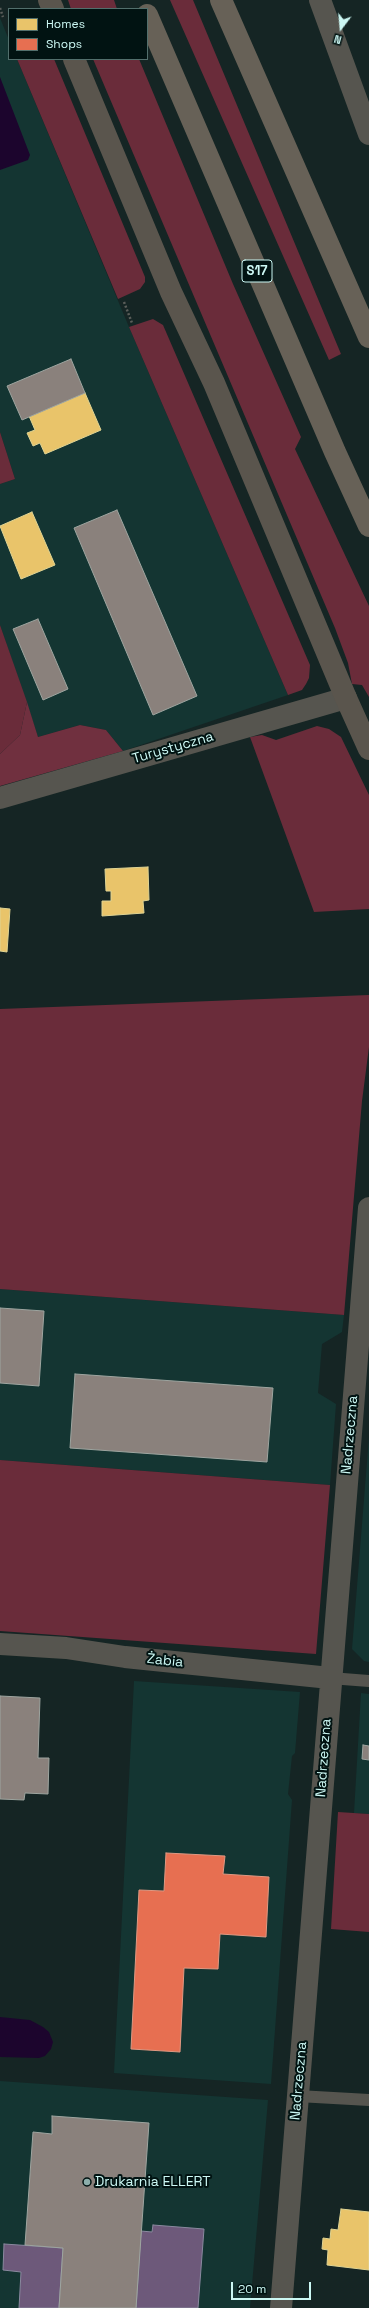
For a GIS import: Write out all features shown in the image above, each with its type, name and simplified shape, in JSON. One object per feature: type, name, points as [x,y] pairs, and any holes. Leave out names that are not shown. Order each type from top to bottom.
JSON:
[{"type":"highway","points":[[222,0],[369,337]]},
{"type":"highway","name":"S17","points":[[148,17],[335,452],[369,526]]},
{"type":"street","points":[[320,0],[369,134]]},
{"type":"street","points":[[74,60],[171,292],[214,383],[346,698],[369,749]]},
{"type":"street","name":"Turystyczna","points":[[0,798],[346,698]]},
{"type":"street","name":"Nadrzeczna","points":[[281,2308],[330,1678],[369,1208]]},
{"type":"street","name":"Żabia","points":[[0,1644],[66,1648],[125,1657],[330,1678]]},
{"type":"lane","points":[[330,1678],[369,1681]]},
{"type":"lane","points":[[298,2096],[369,2100]]},
{"type":"path","points":[[0,8],[3,17]]},
{"type":"path","points":[[124,302],[132,323]]},
{"type":"shaded area","points":[[68,0],[114,0],[117,8],[71,8]]},
{"type":"shaded area","points":[[170,0],[193,0],[341,354],[329,360]]},
{"type":"shaded area","points":[[0,18],[8,38],[8,60],[17,60],[129,327],[288,695],[123,751],[106,730],[80,725],[38,737],[0,625],[0,484],[15,479],[0,432]]},
{"type":"shaded area","points":[[17,60],[54,60],[145,277],[145,282],[140,289],[118,299]]},
{"type":"shaded area","points":[[93,60],[139,60],[233,284],[301,437],[295,449],[369,606],[369,697],[362,685],[352,684],[348,663],[335,628]]},
{"type":"shaded area","points":[[0,77],[30,155],[28,160],[0,170]]},
{"type":"shaded area","points":[[153,319],[163,325],[310,665],[309,678],[302,690],[288,695],[129,327]]},
{"type":"shaded area","points":[[0,432],[15,479],[0,484]]},
{"type":"shaded area","points":[[0,625],[27,702],[20,735],[0,754]]},
{"type":"shaded area","points":[[27,702],[38,737],[80,725],[106,730],[123,751],[0,786],[0,754],[20,735]]},
{"type":"shaded area","points":[[317,726],[329,729],[341,737],[369,795],[369,909],[314,912],[250,737],[262,735],[276,740]]},
{"type":"shaded area","points":[[369,995],[369,1047],[362,1101],[344,1315],[0,1289],[0,1009]]},
{"type":"shaded area","points":[[0,1289],[344,1315],[342,1332],[322,1344],[318,1393],[336,1404],[330,1485],[0,1460]]},
{"type":"shaded area","points":[[369,1437],[369,1662],[364,1661],[352,1649]]},
{"type":"shaded area","points":[[0,1460],[330,1485],[316,1654],[0,1631]]},
{"type":"shaded area","points":[[134,1681],[300,1692],[295,1753],[292,1756],[288,1794],[292,1800],[271,2084],[114,2073]]},
{"type":"shaded area","points":[[361,1693],[369,1694],[369,1814],[354,1813]]},
{"type":"shaded area","points":[[338,1812],[369,1814],[369,1932],[331,1929]]},
{"type":"shaded area","points":[[0,2017],[30,2020],[43,2027],[49,2032],[53,2042],[51,2049],[45,2056],[39,2058],[0,2057]]},
{"type":"shaded area","points":[[0,2081],[268,2100],[250,2308],[0,2308]]},
{"type":"building: Homes","points":[[85,393],[101,430],[45,454],[40,443],[33,446],[27,433],[35,430],[29,416]]},
{"type":"building: Homes","points":[[32,512],[55,565],[21,579],[0,526]]},
{"type":"building: Homes","points":[[148,867],[149,900],[143,901],[144,913],[102,916],[102,901],[111,901],[111,891],[106,891],[105,869]]},
{"type":"building: Homes","points":[[0,908],[10,909],[7,952],[0,951]]},
{"type":"building: Homes","points":[[341,2209],[369,2212],[369,2270],[327,2265],[328,2250],[322,2249],[323,2238],[330,2239],[331,2229],[338,2230]]},
{"type":"building: Shops","points":[[166,1853],[225,1856],[223,1874],[269,1877],[266,1937],[220,1934],[218,1969],[184,1968],[180,2052],[131,2049],[139,1890],[164,1891]]},
{"type":"building: Offices","points":[[153,2225],[204,2229],[198,2308],[136,2308],[141,2231],[152,2232]]},
{"type":"building: Offices","points":[[4,2244],[63,2248],[59,2308],[19,2308],[21,2272],[3,2270]]},
{"type":"building: Industry","points":[[71,359],[85,393],[22,420],[7,386]]},
{"type":"building: Industry","points":[[117,510],[197,696],[153,715],[74,528]]},
{"type":"building: Industry","points":[[38,619],[68,689],[43,700],[13,629]]},
{"type":"building: Industry","points":[[0,1308],[44,1311],[39,1386],[0,1383]]},
{"type":"building: Industry","points":[[75,1374],[273,1388],[267,1462],[70,1448]]},
{"type":"building: Industry","points":[[0,1696],[40,1698],[38,1758],[49,1758],[48,1794],[25,1793],[24,1800],[0,1799]]},
{"type":"building: Industry","points":[[363,1745],[369,1746],[369,1760],[362,1759]]},
{"type":"building: Industry","name":"Drukarnia ELLERT","points":[[52,2116],[149,2123],[136,2308],[59,2308],[63,2248],[25,2245],[33,2132],[52,2134]]},
{"type":"place","name":"Drukarnia ELLERT","points":[[87,2182]]}]
